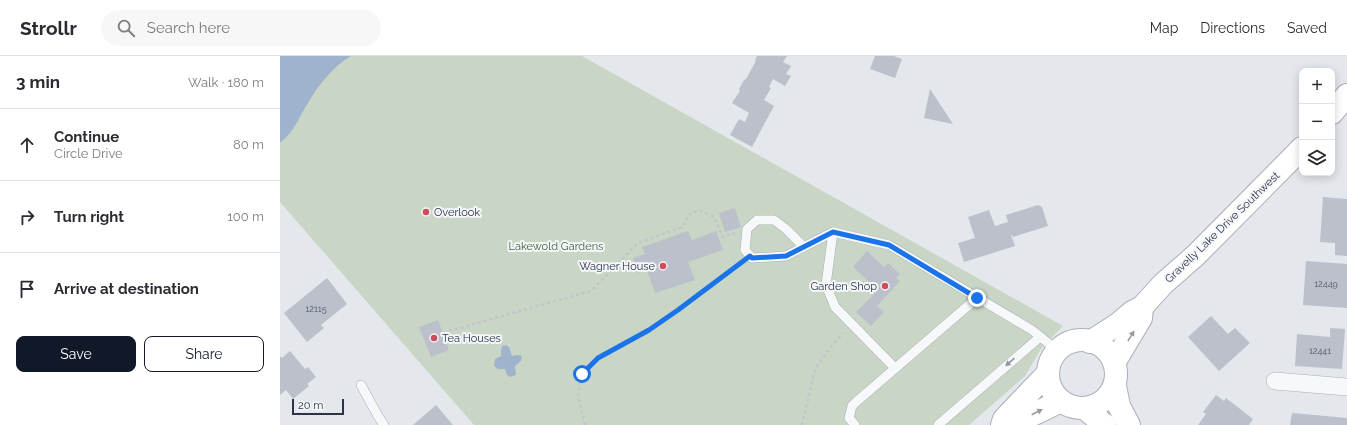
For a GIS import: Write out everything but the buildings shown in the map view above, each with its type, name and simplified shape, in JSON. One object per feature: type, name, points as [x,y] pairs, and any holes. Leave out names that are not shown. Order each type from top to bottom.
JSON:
[{"type":"main road","points":[[1335,109],[1347,95]]},
{"type":"main road","name":"Gravelly Lake Drive Southwest","points":[[1090,342],[1118,324],[1132,312],[1142,307],[1163,284],[1196,255],[1299,152]]},
{"type":"main road","name":"Gravelly Lake Drive Southwest","points":[[1114,362],[1141,318],[1142,307]]},
{"type":"main road","points":[[1081,341],[1090,342],[1099,344],[1105,349],[1114,362],[1116,377],[1114,386],[1104,400],[1097,405],[1084,408],[1075,407],[1061,401],[1051,388],[1047,374],[1049,363],[1058,351],[1071,343],[1081,341]]},
{"type":"main road","points":[[1002,425],[1004,419],[1047,374]]},
{"type":"main road","points":[[1114,386],[1119,406],[1129,425]]},
{"type":"main road","points":[[1014,425],[1061,401]]},
{"type":"main road","points":[[1084,408],[1105,425]]},
{"type":"street","points":[[1275,381],[1347,388]]},
{"type":"lane","points":[[804,247],[786,229],[774,220],[757,220],[746,229],[745,250],[752,258],[786,256],[804,247],[833,232],[889,245],[1032,330],[1058,351]]},
{"type":"lane","points":[[833,232],[826,285],[835,307],[895,368]]},
{"type":"lane","points":[[855,425],[849,418],[852,406],[977,298]]},
{"type":"lane","points":[[938,425],[1040,336]]},
{"type":"lane","points":[[361,385],[384,425]]},
{"type":"path","points":[[449,331],[591,291],[638,243],[683,227],[686,219],[692,212],[701,211],[714,217],[723,237],[746,229]]},
{"type":"path","points":[[585,425],[578,396],[582,374],[598,358],[655,326],[750,256]]},
{"type":"path","points":[[802,425],[815,369],[829,349],[852,324]]},
{"type":"green space","name":"Lakewold Gardens","points":[[351,56],[582,56],[1063,326],[1041,349],[1025,376],[969,425],[474,425],[280,202],[280,143],[291,132],[322,81]]},
{"type":"water","points":[[280,56],[351,56],[332,71],[321,83],[293,129],[280,143]]},
{"type":"water","points":[[506,345],[509,347],[512,356],[522,356],[521,361],[515,366],[516,375],[510,377],[507,375],[505,369],[498,369],[494,366],[495,359],[501,356],[502,346]]},
{"type":"place","name":"Overlook","points":[[426,212]]},
{"type":"place","name":"Wagner House","points":[[663,266]]},
{"type":"place","name":"Garden Shop","points":[[885,286]]},
{"type":"place","name":"Tea Houses","points":[[434,338]]},
{"type":"route","points":[[582,374],[598,358],[649,330],[750,256],[752,258],[786,256],[833,232],[889,245],[977,298]]}]
